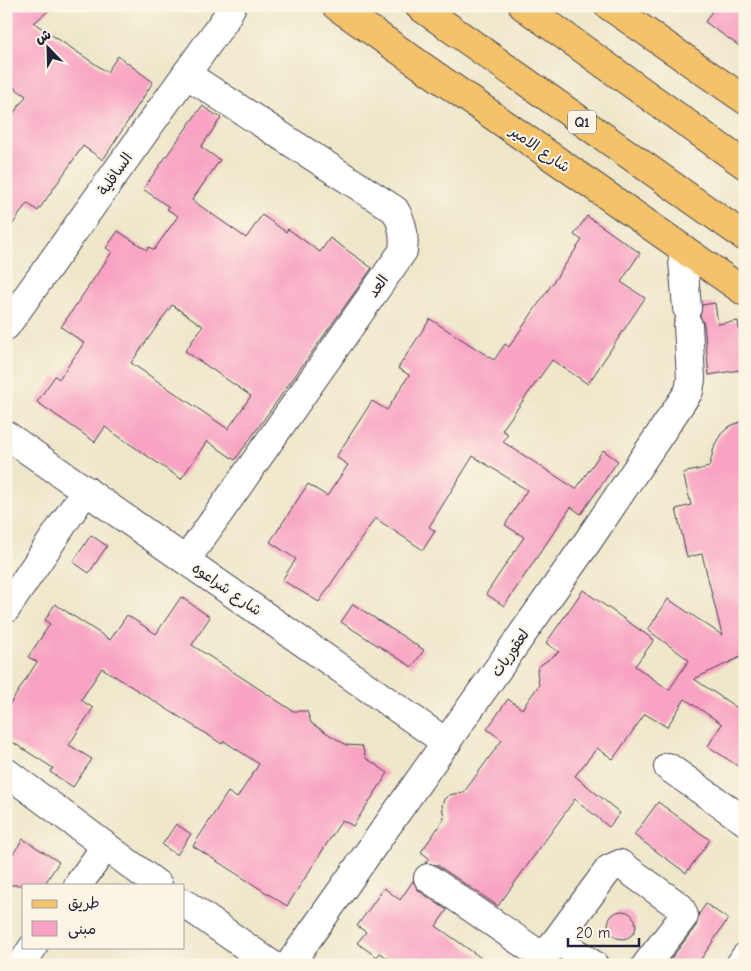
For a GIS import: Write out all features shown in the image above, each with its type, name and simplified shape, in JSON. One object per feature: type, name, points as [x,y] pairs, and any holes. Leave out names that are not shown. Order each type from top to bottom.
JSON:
[{"type":"main road","name":"شارع الامير","points":[[336,6],[745,292]]},
{"type":"main road","name":"Q1","points":[[419,6],[745,237]]},
{"type":"main road","points":[[524,6],[745,165]]},
{"type":"main road","points":[[620,10],[745,100]]},
{"type":"street","name":"السافلية","points":[[6,326],[232,11]]},
{"type":"street","name":"العد","points":[[186,74],[395,210],[400,217],[404,241],[403,251],[186,560]]},
{"type":"street","name":"لعقوريات","points":[[289,965],[447,743],[588,540],[688,391],[691,379],[682,248]]},
{"type":"street","name":"شارع شراعوه","points":[[6,435],[447,743]]},
{"type":"street","points":[[6,609],[86,490]]},
{"type":"street","points":[[668,767],[745,821]]},
{"type":"street","points":[[6,772],[157,884]]},
{"type":"street","points":[[80,882],[105,847]]},
{"type":"street","points":[[546,954],[609,869],[620,864],[680,907],[683,912],[684,916],[646,965]]},
{"type":"street","points":[[428,878],[546,954],[594,965]]},
{"type":"street","points":[[185,904],[272,965]]},
{"type":"street","points":[[21,965],[32,948]]},
{"type":"street","points":[[740,965],[745,957]]},
{"type":"building","points":[[6,6],[54,6],[34,23],[107,72],[118,56],[153,82],[103,160],[83,146],[38,211],[27,203],[6,234],[6,124],[26,96],[6,82]]},
{"type":"building","points":[[715,6],[745,6],[745,50],[705,22]]},
{"type":"building","points":[[202,106],[221,118],[201,147],[220,160],[192,200],[246,238],[262,215],[286,232],[288,229],[320,252],[330,238],[372,268],[235,460],[207,441],[181,479],[105,427],[95,442],[37,402],[55,376],[59,379],[84,343],[61,327],[112,252],[106,248],[118,231],[147,250],[149,247],[154,250],[178,216],[167,209],[169,207],[143,189]],"holes":[[[172,305],[203,326],[185,351],[251,396],[228,429],[131,363]]]},
{"type":"building","points":[[587,216],[640,253],[621,282],[645,298],[588,384],[552,360],[502,430],[508,434],[503,442],[576,489],[603,450],[618,461],[581,514],[571,507],[504,606],[486,594],[524,537],[505,525],[527,490],[473,456],[429,527],[435,531],[423,550],[375,518],[319,602],[282,580],[296,559],[270,542],[308,484],[327,496],[348,465],[336,457],[372,401],[387,410],[409,375],[398,368],[430,319],[494,360],[505,344],[509,347],[582,240],[574,235]]},
{"type":"building","points":[[715,303],[718,324],[738,321],[745,369],[709,375],[704,324],[700,316],[702,305]]},
{"type":"building","points":[[745,420],[745,655],[694,679],[745,713],[745,771],[708,746],[722,724],[685,699],[667,727],[645,714],[613,759],[597,748],[575,776],[620,813],[609,827],[575,799],[498,906],[437,865],[425,863],[429,858],[421,852],[444,819],[442,805],[444,799],[449,795],[464,792],[502,740],[487,729],[508,699],[522,709],[539,685],[538,667],[559,652],[546,643],[583,590],[654,640],[635,666],[669,690],[689,660],[648,630],[668,599],[722,635],[702,554],[687,557],[676,509],[691,505],[683,473],[709,467],[715,444],[721,434],[730,426]]},
{"type":"building","points":[[91,535],[107,546],[89,573],[73,562]]},
{"type":"building","points":[[181,597],[210,617],[192,645],[293,711],[307,711],[311,723],[346,745],[362,746],[366,758],[388,773],[353,826],[342,820],[287,906],[193,846],[228,792],[237,798],[259,764],[224,741],[222,744],[102,668],[81,700],[93,708],[69,745],[92,759],[73,787],[50,772],[53,768],[6,738],[6,710],[37,662],[28,657],[50,624],[45,620],[55,604],[110,640],[127,615],[156,634]]},
{"type":"building","points":[[353,604],[424,650],[412,667],[341,622]]},
{"type":"building","points":[[658,802],[710,840],[686,873],[634,835]]},
{"type":"building","points":[[176,824],[191,834],[177,855],[162,845]]},
{"type":"building","points":[[23,839],[59,862],[45,884],[22,885],[6,885],[6,864]]},
{"type":"building","points":[[413,881],[419,891],[447,910],[436,926],[491,965],[398,965],[380,953],[377,957],[357,943],[366,932],[357,926],[384,888],[400,900]]},
{"type":"building","points":[[706,904],[728,919],[697,965],[666,965],[696,926],[699,914]]},
{"type":"building","points":[[622,911],[632,915],[636,925],[632,935],[622,939],[612,935],[608,925],[612,915]]}]
